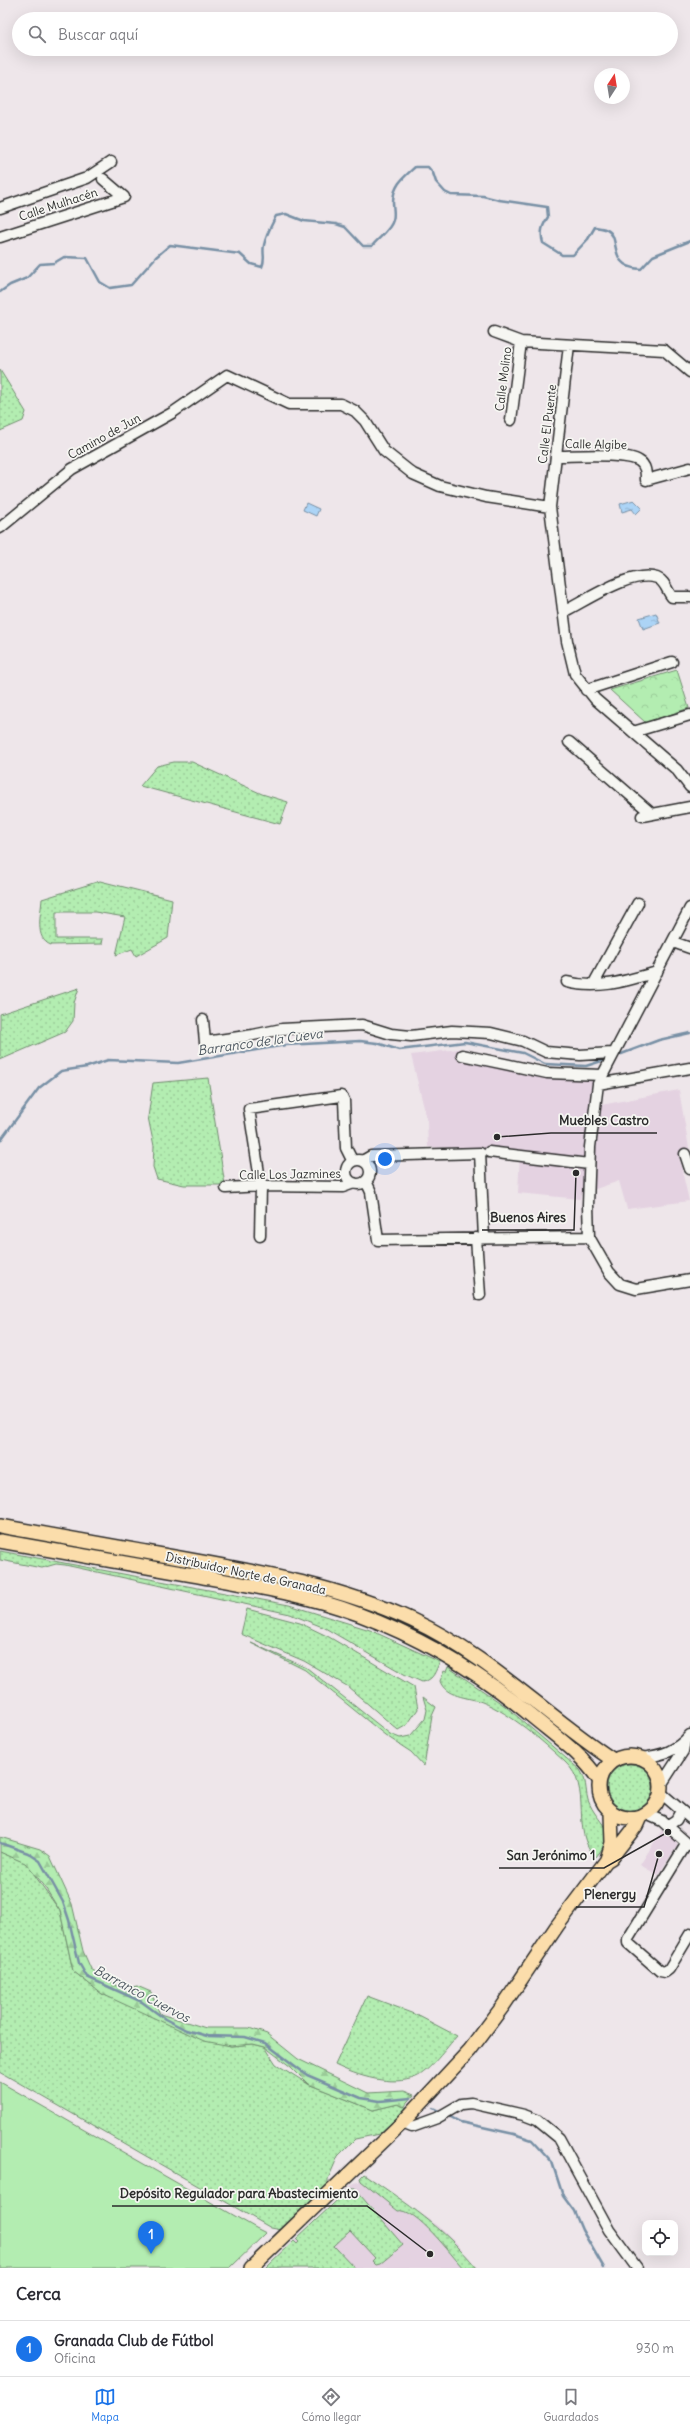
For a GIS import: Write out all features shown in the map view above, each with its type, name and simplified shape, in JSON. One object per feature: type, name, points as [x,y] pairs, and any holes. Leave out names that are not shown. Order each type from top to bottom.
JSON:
[{"type":"main road","name":"Distribuidor Norte de Granada","points":[[0,1526],[231,1567],[307,1583],[365,1601],[413,1620],[468,1651],[492,1667],[579,1737],[613,1760]]},
{"type":"main road","name":"Distribuidor Norte de Granada","points":[[0,1541],[231,1582],[302,1597],[357,1613],[414,1638],[484,1679],[584,1760],[599,1780]]},
{"type":"main road","points":[[606,1861],[611,1858],[643,1816],[658,1802],[661,1789],[655,1769],[642,1758],[632,1756],[613,1760],[604,1769],[599,1780],[600,1798],[611,1813],[625,1818],[643,1816]]},
{"type":"main road","points":[[251,2268],[402,2123],[488,2028],[557,1926],[606,1861],[612,1843],[611,1813]]},
{"type":"street","points":[[0,208],[87,178],[111,162]]},
{"type":"street","name":"Calle Mulhacén","points":[[0,237],[124,197],[103,179]]},
{"type":"street","points":[[494,332],[521,342],[664,350],[690,372]]},
{"type":"street","name":"Calle Molino","points":[[511,420],[521,342]]},
{"type":"street","name":"Calle El Puente","points":[[569,345],[550,506],[565,611],[567,641],[575,674],[586,690],[677,770],[690,787]]},
{"type":"street","name":"Camino de Jun","points":[[0,528],[72,469],[172,413],[227,375],[289,404],[341,404],[355,411],[365,422],[384,451],[413,474],[440,486],[486,497],[550,506]]},
{"type":"street","name":"Calle Algibe","points":[[556,456],[629,456],[640,461],[645,468],[646,480],[690,468]]},
{"type":"street","points":[[565,611],[623,581],[636,578],[657,578],[662,581],[672,597],[690,597]]},
{"type":"street","points":[[586,690],[672,662]]},
{"type":"street","points":[[633,732],[690,715]]},
{"type":"street","points":[[569,742],[647,815],[690,807]]},
{"type":"street","points":[[593,985],[638,903]]},
{"type":"street","points":[[690,908],[612,1053],[600,1079],[589,1164],[589,1237],[614,1278],[627,1288],[636,1289],[690,1280]]},
{"type":"street","points":[[673,942],[690,948]]},
{"type":"street","points":[[567,982],[581,986],[611,985],[656,972]]},
{"type":"street","points":[[203,1020],[205,1042],[282,1029],[362,1025],[391,1034],[411,1036],[452,1031],[491,1033],[523,1041],[546,1052],[580,1055],[612,1053]]},
{"type":"street","points":[[462,1055],[547,1073],[600,1079],[690,1068]]},
{"type":"street","points":[[260,1236],[261,1186],[249,1109],[341,1096],[344,1100],[346,1148],[352,1160]]},
{"type":"street","points":[[489,1152],[589,1164]]},
{"type":"street","points":[[352,1160],[364,1160],[371,1156],[480,1153],[480,1295]]},
{"type":"street","points":[[685,1154],[690,1169]]},
{"type":"street","points":[[352,1160],[349,1164],[348,1176],[354,1183],[360,1184],[366,1182]]},
{"type":"street","points":[[364,1160],[368,1166],[366,1182],[371,1192],[378,1240],[589,1237]]},
{"type":"street","name":"Calle Los Jazmines","points":[[226,1188],[261,1186],[342,1187],[354,1183]]},
{"type":"street","points":[[642,1758],[666,1754],[688,1738]]},
{"type":"street","points":[[688,1738],[683,1751],[661,1789],[681,1811],[690,1818]]},
{"type":"street","points":[[668,1826],[676,1820],[681,1811]]},
{"type":"street","points":[[643,1816],[668,1826],[688,1844],[628,1939],[628,1943],[660,1971],[665,1972],[669,1969],[690,1934]]},
{"type":"street","points":[[402,2123],[412,2127],[437,2118],[461,2104],[484,2104],[524,2115],[549,2128],[560,2138],[569,2152],[608,2230],[637,2268]]},
{"type":"shaded area","points":[[458,1049],[554,1073],[598,1076],[591,1107],[679,1090],[690,1154],[679,1157],[689,1201],[627,1209],[619,1181],[581,1194],[580,1199],[518,1193],[520,1153],[483,1149],[428,1147],[427,1120],[411,1055]]},
{"type":"shaded area","points":[[662,1830],[676,1840],[677,1846],[658,1875],[640,1865]]},
{"type":"shaded area","points":[[364,2174],[429,2219],[454,2240],[477,2268],[266,2268],[354,2183],[359,2182],[360,2178]]},
{"type":"green space","points":[[0,370],[26,412],[23,421],[0,431]]},
{"type":"green space","points":[[677,670],[689,708],[646,723],[610,690]]},
{"type":"green space","points":[[174,762],[192,762],[262,794],[288,802],[280,824],[140,786],[157,766]]},
{"type":"green space","points":[[100,881],[172,899],[168,938],[136,956],[132,949],[116,955],[125,917],[95,912],[56,912],[56,939],[103,939],[102,944],[51,945],[46,942],[40,932],[42,899]]},
{"type":"green space","points":[[79,988],[74,1003],[73,1021],[65,1032],[0,1060],[0,1014]]},
{"type":"green space","points":[[208,1078],[225,1185],[184,1185],[157,1179],[153,1167],[154,1146],[148,1117],[153,1083]]},
{"type":"green space","points":[[0,1551],[289,1605],[370,1630],[440,1662],[432,1677],[422,1682],[404,1674],[325,1628],[290,1614],[65,1565],[56,1564],[42,1568],[0,1560]]},
{"type":"green space","points":[[247,1609],[300,1623],[329,1637],[414,1687],[418,1709],[407,1725],[398,1730],[347,1686],[304,1661],[241,1634]]},
{"type":"green space","points":[[251,1643],[307,1668],[390,1734],[400,1738],[410,1736],[425,1719],[427,1710],[423,1697],[436,1707],[432,1716],[424,1766],[411,1752],[385,1735],[305,1670]]},
{"type":"green space","points":[[448,1667],[505,1706],[580,1770],[585,1781],[588,1800],[606,1833],[606,1839],[603,1847],[596,1857],[588,1847],[584,1835],[578,1784],[574,1772],[546,1745],[515,1720],[482,1702],[458,1696],[447,1690],[440,1681],[444,1671],[446,1672]]},
{"type":"green space","points":[[625,1764],[635,1764],[647,1770],[652,1778],[652,1796],[647,1804],[639,1809],[625,1810],[617,1807],[610,1800],[607,1792],[607,1782],[610,1774],[617,1767]]},
{"type":"green space","points":[[0,1837],[40,1849],[50,1856],[72,1904],[83,1951],[91,1969],[123,1989],[137,1986],[151,1992],[160,2014],[206,2028],[249,2028],[267,2034],[298,2059],[368,2093],[404,2091],[414,2095],[404,2107],[398,2104],[373,2110],[308,2084],[291,2067],[265,2047],[253,2044],[231,2046],[204,2041],[102,1994],[73,1971],[60,1911],[43,1884],[25,1863],[0,1852]]},
{"type":"green space","points":[[0,1852],[26,1863],[60,1911],[73,1971],[102,1994],[231,2046],[253,2044],[265,2047],[276,2064],[308,2084],[373,2110],[398,2104],[408,2108],[379,2134],[355,2139],[338,2156],[328,2179],[328,2186],[282,2230],[271,2228],[0,2072]]},
{"type":"green space","points":[[367,1996],[415,2014],[457,2036],[438,2059],[426,2070],[416,2077],[407,2080],[396,2081],[375,2079],[354,2073],[335,2065]]},
{"type":"green space","points":[[0,2082],[266,2233],[230,2268],[0,2268]]},
{"type":"green space","points":[[364,2174],[410,2206],[438,2228],[477,2268],[463,2268],[433,2233],[414,2216],[398,2211],[361,2181],[360,2178]]},
{"type":"green space","points":[[349,2189],[355,2189],[403,2245],[380,2264],[376,2265],[372,2261],[375,2258],[350,2231],[334,2246],[355,2268],[266,2268],[294,2241],[297,2244],[299,2242],[296,2239]]},
{"type":"water","points":[[634,500],[642,508],[636,514],[632,509],[622,512],[620,504]]},
{"type":"water","points":[[306,503],[319,509],[316,516],[303,510]]},
{"type":"water","points":[[656,613],[660,623],[643,629],[639,618]]},
{"type":"waterway","points":[[0,292],[10,285],[27,278],[40,264],[54,263],[64,257],[87,258],[100,282],[110,288],[131,285],[156,257],[170,245],[240,254],[251,264],[262,267],[264,261],[264,245],[269,230],[276,216],[286,214],[304,221],[336,224],[345,227],[363,246],[372,246],[392,224],[394,218],[393,196],[397,186],[415,167],[428,167],[433,173],[436,182],[445,192],[451,195],[483,196],[499,200],[547,207],[548,217],[543,226],[542,232],[543,243],[562,255],[573,255],[588,239],[595,227],[606,229],[611,234],[614,239],[616,251],[623,263],[630,267],[641,269],[653,256],[690,241]]},
{"type":"waterway","name":"Barranco de la Cueva","points":[[616,1056],[659,1040],[690,1033]]},
{"type":"waterway","name":"Barranco de la Cueva","points":[[0,1141],[39,1088],[61,1071],[87,1067],[108,1060],[178,1063],[286,1045],[360,1041],[377,1043],[399,1050],[465,1042],[523,1053],[545,1064],[586,1066],[608,1059]]},
{"type":"waterway","name":"Barranco Cuervos","points":[[0,1843],[28,1853],[40,1861],[63,1902],[69,1920],[79,1963],[87,1977],[142,2002],[165,2019],[186,2030],[207,2036],[245,2037],[265,2043],[307,2075],[361,2098],[380,2101],[411,2098]]},
{"type":"waterway","name":"Barranco Cuervos","points":[[433,2108],[441,2112]]},
{"type":"waterway","name":"Barranco Cuervos","points":[[447,2115],[460,2122],[514,2134],[532,2140],[552,2162],[563,2196],[574,2211],[582,2230],[604,2268]]},
{"type":"place","name":"Muebles Castro","points":[[497,1137]]},
{"type":"place","name":"Buenos Aires","points":[[576,1173]]},
{"type":"place","name":"San Jerónimo 1","points":[[668,1832]]},
{"type":"place","name":"Plenergy","points":[[659,1854]]},
{"type":"place","name":"Granada Club de Fútbol","points":[[151,2254]]},
{"type":"place","name":"Depósito Regulador para Abastecimiento","points":[[430,2254]]}]
